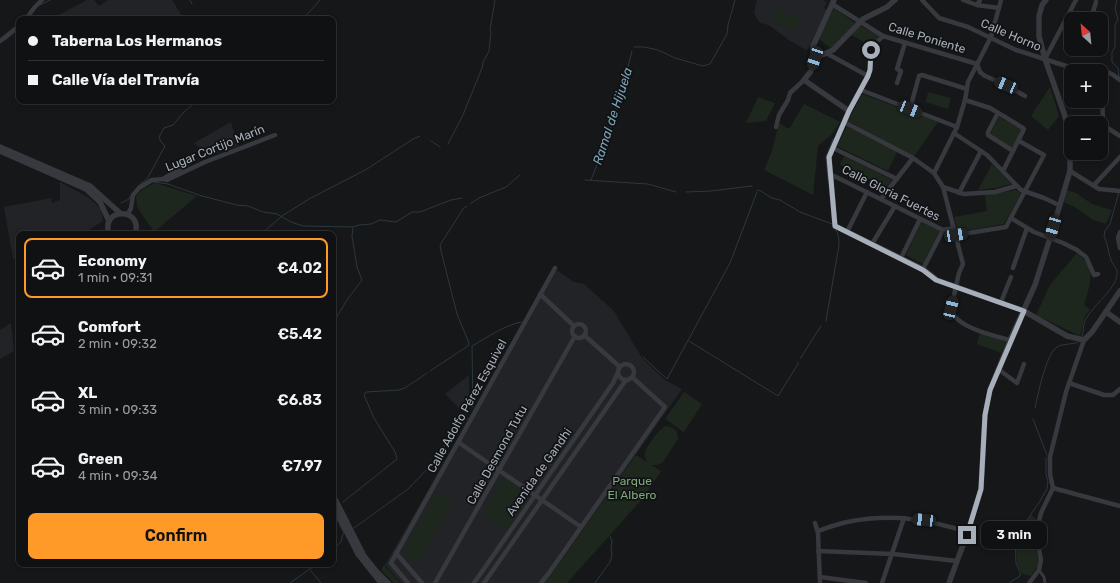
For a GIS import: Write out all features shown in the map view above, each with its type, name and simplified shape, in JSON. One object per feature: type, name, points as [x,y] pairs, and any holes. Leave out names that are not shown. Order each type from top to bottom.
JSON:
[{"type":"street","points":[[28,16],[42,0]]},
{"type":"street","points":[[815,58],[833,50],[860,22],[874,12],[887,7],[894,0]]},
{"type":"street","name":"Calle Horno","points":[[922,0],[939,18],[991,37],[1016,50],[1064,65]]},
{"type":"street","points":[[963,0],[979,2],[999,8]]},
{"type":"street","points":[[934,173],[957,127],[965,100],[968,82],[991,37],[1001,0]]},
{"type":"street","points":[[949,583],[967,534],[981,489],[985,415],[990,390],[1035,284],[1070,171],[1070,137],[1064,113],[1040,43],[1038,30],[1039,16],[1046,0]]},
{"type":"street","points":[[1070,12],[1076,0]]},
{"type":"street","points":[[776,127],[779,115],[788,100],[790,93],[811,71],[815,58],[813,54],[814,46],[833,2]]},
{"type":"street","name":"Calle Poniente","points":[[833,2],[860,22],[883,36],[977,64]]},
{"type":"street","points":[[1093,12],[1096,2]]},
{"type":"street","points":[[1045,59],[1064,23]]},
{"type":"street","points":[[0,41],[16,28]]},
{"type":"street","points":[[883,36],[871,50],[870,70],[868,76],[849,111],[829,157],[835,226],[901,258],[923,270],[936,280],[1024,311],[1067,336],[1084,340]]},
{"type":"street","points":[[897,83],[901,71],[897,70],[905,43]]},
{"type":"street","points":[[826,53],[868,76]]},
{"type":"street","points":[[977,64],[980,72],[984,76],[1006,85],[1025,96]]},
{"type":"street","name":"Calle Horno","points":[[1108,72],[1120,80]]},
{"type":"street","points":[[910,109],[919,76],[922,75],[967,89]]},
{"type":"street","points":[[804,80],[849,111]]},
{"type":"street","points":[[861,90],[957,127]]},
{"type":"street","points":[[965,100],[990,108],[1023,128],[1024,132],[1003,171]]},
{"type":"street","points":[[1103,108],[1103,125],[1120,136]]},
{"type":"street","points":[[998,113],[988,132],[988,135],[1013,151]]},
{"type":"street","points":[[844,122],[913,158],[934,173],[943,188],[963,264],[959,273],[951,312],[960,321],[967,325],[980,331],[1010,340]]},
{"type":"street","points":[[954,133],[987,155],[1021,190],[1060,205]]},
{"type":"street","name":"Lugar Cortijo Marín","points":[[128,214],[131,208],[133,195],[152,180],[167,180],[205,162],[275,135]]},
{"type":"street","points":[[956,235],[1006,227],[1044,155],[1019,141]]},
{"type":"street","points":[[0,147],[90,186],[120,213]]},
{"type":"street","points":[[833,148],[897,179]]},
{"type":"street","points":[[0,151],[86,189],[100,202],[109,221]]},
{"type":"street","points":[[959,193],[981,151]]},
{"type":"street","points":[[1094,185],[1120,157]]},
{"type":"street","points":[[882,199],[913,158]]},
{"type":"street","name":"Lugar Cortijo Marín","points":[[163,179],[192,160]]},
{"type":"street","points":[[1070,171],[1100,189],[1120,191]]},
{"type":"street","name":"Calle Gloria Fuertes","points":[[830,174],[944,230]]},
{"type":"street","points":[[943,188],[964,194],[996,192],[1016,186]]},
{"type":"street","points":[[847,232],[867,192]]},
{"type":"street","points":[[872,244],[895,206]]},
{"type":"street","points":[[108,231],[107,228],[109,221],[112,217],[120,213],[128,214],[134,220],[137,231]]},
{"type":"street","points":[[1011,218],[1027,228],[1077,250],[1086,257],[1094,275],[1098,274]]},
{"type":"street","points":[[901,258],[920,219]]},
{"type":"street","points":[[923,270],[944,230],[954,228]]},
{"type":"street","points":[[1013,268],[1027,228]]},
{"type":"street","points":[[1120,232],[1118,238],[1120,248]]},
{"type":"street","name":"Calle Adolfo Pérez Esquivel","points":[[396,553],[555,268]]},
{"type":"street","points":[[1001,302],[1011,277]]},
{"type":"street","points":[[1029,583],[1039,570],[1042,560],[1037,538],[1038,525],[1041,513],[1053,488],[1050,474],[1050,457],[1069,384],[1084,340],[1092,332],[1120,291]]},
{"type":"street","points":[[540,294],[574,326]]},
{"type":"street","points":[[1106,312],[1120,322]]},
{"type":"street","points":[[574,326],[579,324],[584,325],[586,330],[584,335]]},
{"type":"street","points":[[574,326],[572,330],[575,336],[580,337],[584,335]]},
{"type":"street","points":[[584,335],[619,370],[621,378],[626,380],[632,377],[634,370],[631,366],[627,365],[619,370]]},
{"type":"street","name":"Calle Desmond Tutu","points":[[435,583],[575,336]]},
{"type":"street","points":[[998,369],[1017,383],[1024,364]]},
{"type":"street","name":"Avenida de Gandhi","points":[[474,583],[613,383],[619,370]]},
{"type":"street","points":[[540,583],[549,573],[665,407],[632,377]]},
{"type":"street","name":"Avenida de Gandhi","points":[[484,583],[626,380]]},
{"type":"street","points":[[1069,384],[1104,395],[1113,395],[1119,391]]},
{"type":"street","points":[[458,442],[581,526]]},
{"type":"street","points":[[1053,488],[1120,506]]},
{"type":"street","points":[[336,501],[358,546],[376,571],[388,583]]},
{"type":"street","points":[[336,512],[358,554],[381,583]]},
{"type":"street","points":[[818,532],[846,524],[875,520],[904,519],[924,522],[967,534]]},
{"type":"street","points":[[882,583],[904,519]]},
{"type":"street","points":[[815,523],[818,532],[820,583]]},
{"type":"street","points":[[818,552],[893,554],[957,561]]},
{"type":"street","points":[[408,583],[390,563],[396,553],[422,583]]},
{"type":"street","points":[[1039,570],[1044,576],[1045,583]]},
{"type":"street","points":[[820,577],[866,583]]},
{"type":"shaded area","points":[[87,0],[94,0],[99,6],[108,0],[172,0],[181,14],[178,16],[57,16]]},
{"type":"shaded area","points":[[757,0],[822,0],[827,2],[824,8],[827,10],[808,49],[806,50],[790,41],[770,26],[759,22],[754,13]]},
{"type":"shaded area","points":[[231,122],[238,146],[210,156],[194,143]]},
{"type":"shaded area","points":[[60,182],[86,196],[96,204],[101,210],[103,221],[87,231],[16,231],[16,258],[13,259],[4,207],[51,198],[52,203],[60,200]]},
{"type":"shaded area","points":[[555,269],[574,282],[584,284],[614,311],[642,358],[665,380],[682,389],[544,583],[401,583],[385,565]]},
{"type":"shaded area","points":[[11,323],[14,351],[0,359],[0,330]]},
{"type":"shaded area","points":[[469,375],[469,402],[466,415],[445,394]]},
{"type":"green space","points":[[776,8],[800,19],[794,31],[771,20]]},
{"type":"green space","points":[[834,8],[855,23],[831,48],[819,39]]},
{"type":"green space","points":[[859,25],[879,36],[871,46],[851,35]]},
{"type":"green space","points":[[1050,87],[1059,116],[1048,130],[1031,116]]},
{"type":"green space","points":[[928,92],[951,98],[948,109],[926,102]]},
{"type":"green space","points":[[862,94],[938,122],[915,155],[912,156],[848,121]]},
{"type":"green space","points":[[758,97],[775,103],[766,121],[746,123]]},
{"type":"green space","points":[[804,104],[840,122],[832,134],[818,146],[813,195],[764,170],[772,151],[779,123],[789,129]]},
{"type":"green space","points":[[999,117],[1021,129],[1013,147],[1011,148],[990,134]]},
{"type":"green space","points":[[847,126],[897,152],[888,171],[837,146]]},
{"type":"green space","points":[[844,156],[892,180],[886,188],[840,165]]},
{"type":"green space","points":[[992,164],[1011,184],[978,190]]},
{"type":"green space","points":[[155,183],[197,196],[153,231],[137,207],[136,196],[143,189]]},
{"type":"green space","points":[[1016,190],[1021,193],[1004,224],[958,232],[954,217],[987,211],[985,195]]},
{"type":"green space","points":[[1066,190],[1076,193],[1092,204],[1112,210],[1106,224],[1093,220],[1075,207],[1064,202]]},
{"type":"green space","points":[[921,222],[940,230],[923,264],[906,255]]},
{"type":"green space","points":[[1077,253],[1083,259],[1090,271],[1090,284],[1084,305],[1090,310],[1085,316],[1080,336],[1036,315],[1050,285]]},
{"type":"green space","points":[[980,333],[1006,341],[1001,353],[977,344]]},
{"type":"green space","points":[[684,392],[702,404],[684,432],[665,419]]},
{"type":"green space","name":"Parque El Albero","points":[[666,426],[675,430],[678,439],[663,462],[657,465],[651,465],[661,471],[643,498],[567,583],[544,583],[636,455],[647,462],[645,454],[648,446],[663,427]]},
{"type":"green space","points":[[503,476],[531,496],[507,531],[482,514]]},
{"type":"green space","points":[[437,492],[453,501],[416,567],[403,552]]},
{"type":"green space","points":[[1031,515],[1037,520],[1036,548],[1039,564],[1031,576],[1022,574],[1017,563],[1016,538]]},
{"type":"green space","points":[[384,565],[400,583],[394,583],[381,570]]},
{"type":"waterway","points":[[40,5],[50,0]]},
{"type":"waterway","points":[[190,0],[192,4]]},
{"type":"waterway","points":[[306,16],[320,0]]},
{"type":"waterway","points":[[448,144],[463,115],[483,62],[489,51],[490,30],[495,0]]},
{"type":"waterway","points":[[634,47],[644,47],[658,50],[675,58],[703,66],[710,64],[727,34],[735,0]]},
{"type":"waterway","points":[[1117,0],[1115,8],[1118,19],[1115,25],[1115,47],[1112,52],[1112,62],[1118,68],[1119,77]]},
{"type":"waterway","points":[[5,40],[16,31]]},
{"type":"waterway","name":"Ramal de Hijuela","points":[[591,180],[614,116],[632,51]]},
{"type":"waterway","points":[[138,186],[147,179],[165,146],[159,137],[164,128],[173,125],[193,104]]},
{"type":"waterway","points":[[264,231],[282,216],[309,199],[367,169],[420,136]]},
{"type":"waterway","points":[[828,179],[826,157],[833,139]]},
{"type":"waterway","points":[[431,141],[440,147]]},
{"type":"waterway","points":[[470,204],[479,198],[506,187],[520,175]]},
{"type":"waterway","points":[[585,180],[648,184],[676,192]]},
{"type":"waterway","points":[[153,182],[168,184],[202,196],[237,205],[248,206],[263,212],[277,214],[291,222],[303,226],[353,227],[371,224],[380,220],[396,222],[412,212],[420,212],[451,200],[462,198]]},
{"type":"waterway","points":[[686,192],[711,191],[752,186]]},
{"type":"waterway","points":[[759,190],[800,212],[832,224]]},
{"type":"waterway","points":[[643,357],[667,379],[730,263],[757,192]]},
{"type":"waterway","points":[[1082,336],[1084,323],[1088,315],[1110,290],[1116,277],[1117,271],[1109,254],[1104,236],[1105,231],[1110,224],[1119,192]]},
{"type":"waterway","points":[[121,203],[129,199],[130,196]]},
{"type":"waterway","points":[[430,371],[468,346],[469,343],[457,314],[440,245],[463,209],[467,206]]},
{"type":"waterway","points":[[336,318],[362,280],[357,267],[352,236],[353,228]]},
{"type":"waterway","points":[[826,321],[839,245],[838,233],[833,228]]},
{"type":"waterway","points":[[473,407],[472,346],[502,329],[521,322]]},
{"type":"waterway","points":[[800,359],[821,326]]},
{"type":"waterway","points":[[689,341],[778,396],[798,362]]},
{"type":"waterway","points":[[1035,408],[1043,375],[1053,351],[1057,347],[1065,344],[1078,342]]},
{"type":"waterway","points":[[343,502],[397,458],[395,452],[374,418],[364,395],[366,392],[399,390],[405,388],[427,373]]},
{"type":"waterway","points":[[354,528],[408,489],[437,459],[450,436],[468,418]]},
{"type":"waterway","points":[[1033,419],[1047,455]]},
{"type":"waterway","points":[[1009,583],[1020,576],[1016,563],[1015,538],[1047,489],[1048,482],[1046,474],[1046,458]]},
{"type":"waterway","points":[[336,518],[344,533]]},
{"type":"waterway","points":[[336,546],[341,542],[343,534]]},
{"type":"waterway","points":[[595,583],[610,562],[612,555],[612,541],[610,536]]},
{"type":"waterway","points":[[290,583],[313,567]]},
{"type":"waterway","points":[[310,570],[321,583]]},
{"type":"route","points":[[871,50],[870,70],[868,76],[849,111],[829,157],[835,226],[923,270],[936,280],[1024,311],[1010,340],[990,390],[985,415],[981,489],[967,535]]}]
